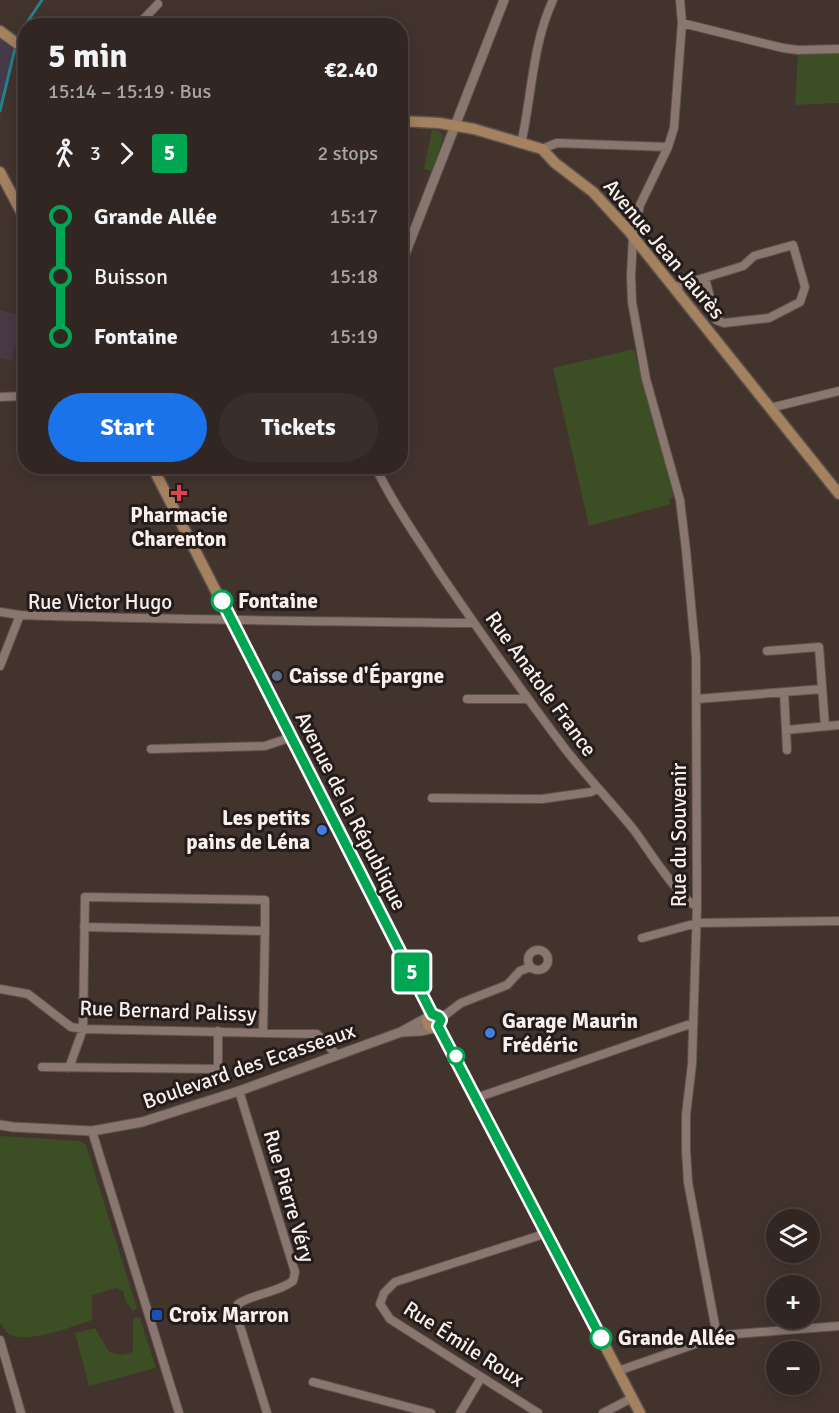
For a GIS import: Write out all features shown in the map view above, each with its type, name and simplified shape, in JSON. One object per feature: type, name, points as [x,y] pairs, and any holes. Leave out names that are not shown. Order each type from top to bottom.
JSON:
[{"type":"main road","points":[[0,31],[18,44]]},
{"type":"main road","points":[[408,122],[455,125],[542,149]]},
{"type":"main road","name":"Avenue Jean Jaurès","points":[[542,149],[555,163],[593,192],[633,237],[839,494]]},
{"type":"main road","points":[[0,172],[18,206]]},
{"type":"main road","name":"Avenue de la République","points":[[156,474],[435,1021],[640,1413]]},
{"type":"street","points":[[408,246],[504,0]]},
{"type":"street","points":[[521,144],[537,50],[542,28],[553,0]]},
{"type":"street","name":"Rue du Souvenir","points":[[680,0],[682,23],[674,128],[668,147],[640,204],[633,237],[631,276],[632,302],[646,379],[680,500],[691,603],[698,699],[697,923],[692,1064],[686,1115],[688,1182],[715,1325],[714,1332]]},
{"type":"street","points":[[145,18],[158,4]]},
{"type":"street","points":[[682,23],[783,48],[839,49]]},
{"type":"street","points":[[542,149],[557,142],[668,147]]},
{"type":"street","points":[[674,287],[743,266],[754,256],[793,245],[805,287],[800,302],[769,318],[724,323],[716,320],[705,278]]},
{"type":"street","points":[[770,408],[839,391]]},
{"type":"street","points":[[0,397],[18,396]]},
{"type":"street","name":"Rue Anatole France","points":[[379,474],[386,490],[473,623],[528,699],[597,789],[632,828],[680,893],[697,906]]},
{"type":"street","points":[[0,612],[20,615]]},
{"type":"street","name":"Rue Victor Hugo","points":[[0,666],[20,615],[473,623]]},
{"type":"street","points":[[767,651],[819,647],[825,726]]},
{"type":"street","points":[[698,699],[822,689]]},
{"type":"street","points":[[784,692],[787,750]]},
{"type":"street","points":[[467,699],[528,699]]},
{"type":"street","points":[[786,730],[839,725]]},
{"type":"street","points":[[151,749],[265,746],[292,737]]},
{"type":"street","points":[[432,798],[542,799],[591,792],[597,789]]},
{"type":"street","points":[[69,1068],[82,1029],[85,897],[265,900],[263,1032]]},
{"type":"street","points":[[642,938],[697,923],[839,921]]},
{"type":"street","points":[[84,927],[265,931]]},
{"type":"street","points":[[435,1021],[447,1015],[461,1003],[507,986],[520,971],[530,967]]},
{"type":"street","name":"Rue Bernard Palissy","points":[[0,989],[28,994],[71,1027],[317,1034],[337,1055]]},
{"type":"street","name":"Boulevard des Ecasseaux","points":[[0,1125],[92,1131],[142,1122],[239,1091],[435,1021]]},
{"type":"street","points":[[476,1098],[693,1023]]},
{"type":"street","points":[[42,1067],[218,1069],[218,1031]]},
{"type":"street","name":"Rue Pierre Véry","points":[[239,1091],[295,1272],[293,1281],[286,1286],[237,1304],[236,1313],[267,1413]]},
{"type":"street","points":[[92,1131],[179,1413]]},
{"type":"street","name":"Rue Émile Roux","points":[[538,1413],[390,1319],[380,1304],[384,1293],[395,1282],[545,1232]]},
{"type":"street","points":[[618,1371],[704,1341],[714,1332],[723,1335],[839,1326]]},
{"type":"street","points":[[0,1340],[21,1413]]},
{"type":"street","points":[[460,1413],[481,1378]]},
{"type":"street","points":[[313,1382],[431,1413]]},
{"type":"street","points":[[603,1413],[632,1398]]},
{"type":"shaded area","points":[[0,39],[15,51],[0,111]]},
{"type":"shaded area","points":[[0,310],[18,315],[18,346],[15,345],[12,361],[0,358]]},
{"type":"green space","points":[[798,53],[839,53],[839,103],[795,105]]},
{"type":"green space","points":[[432,130],[439,131],[444,136],[432,171],[424,169]]},
{"type":"green space","points":[[634,349],[674,497],[669,499],[671,504],[589,526],[553,368]]},
{"type":"green space","points":[[0,1136],[80,1141],[86,1145],[137,1308],[133,1311],[126,1302],[123,1291],[116,1288],[92,1295],[92,1320],[38,1336],[17,1337],[6,1331],[0,1323]]},
{"type":"green space","points":[[136,1317],[140,1318],[156,1368],[89,1386],[75,1333],[95,1328],[109,1352],[122,1355],[130,1353],[133,1350],[133,1320]]},
{"type":"waterway","points":[[30,18],[42,0]]},
{"type":"waterway","points":[[0,111],[18,36]]},
{"type":"bus line","name":"5","points":[[222,601],[432,1014],[436,1014],[441,1020],[438,1026],[443,1031],[601,1338]]},
{"type":"place","name":"Pharmacie Charenton","points":[[179,493]]},
{"type":"place","name":"Fontaine","points":[[222,601]]},
{"type":"place","name":"Caisse d'Épargne","points":[[277,676]]},
{"type":"place","name":"Les petits pains de Léna","points":[[322,830]]},
{"type":"place","name":"Garage Maurin Frédéric","points":[[490,1033]]},
{"type":"place","name":"Croix Marron","points":[[157,1315]]},
{"type":"place","name":"Grande Allée","points":[[601,1338]]}]
